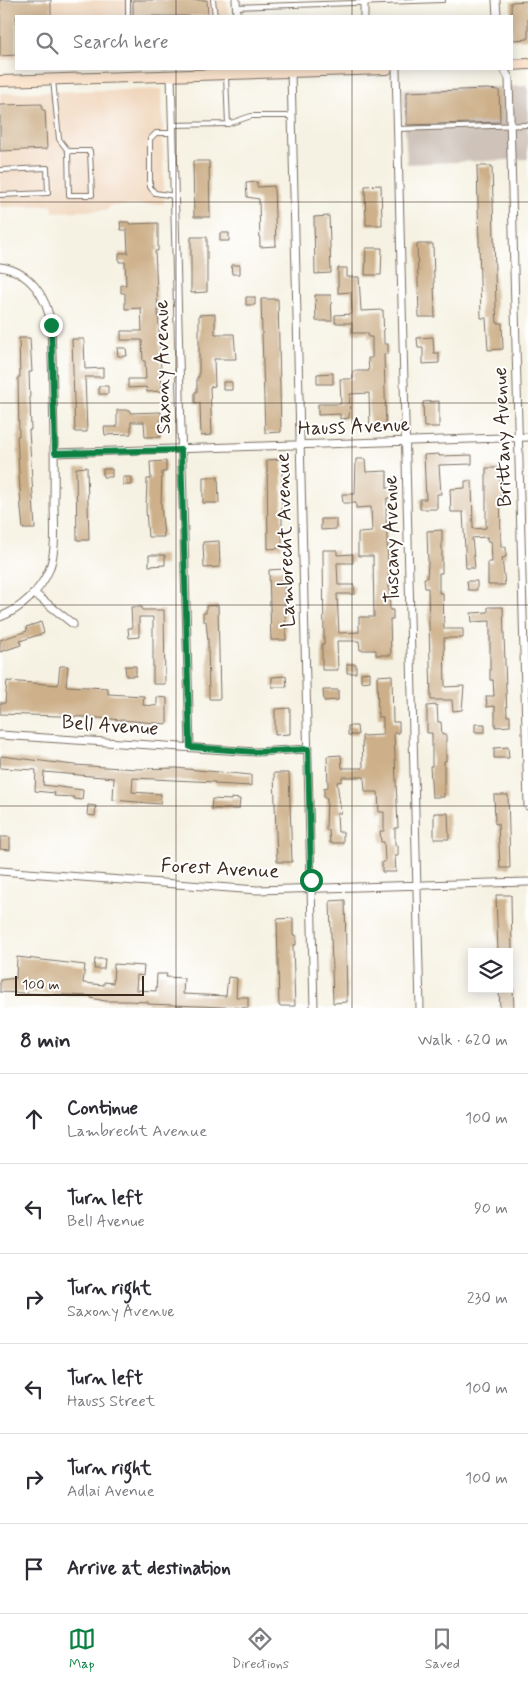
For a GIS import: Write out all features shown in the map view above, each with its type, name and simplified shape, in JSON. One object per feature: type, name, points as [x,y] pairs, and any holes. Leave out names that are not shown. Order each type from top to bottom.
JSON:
[{"type":"main road","points":[[513,65],[528,64]]},
{"type":"main road","points":[[0,81],[53,80],[140,73],[171,76],[211,72],[226,74],[238,71],[291,72],[340,70]]},
{"type":"street","points":[[496,0],[497,15]]},
{"type":"street","points":[[364,2],[364,15]]},
{"type":"street","name":"Tuscany Avenue","points":[[396,70],[420,1008]]},
{"type":"street","name":"Brittany Avenue","points":[[505,70],[509,78],[528,806]]},
{"type":"street","name":"Lambrecht Avenue","points":[[291,72],[314,1008]]},
{"type":"street","name":"Saxony Avenue","points":[[171,76],[190,747]]},
{"type":"street","points":[[0,267],[20,274],[36,286],[48,310],[51,325],[55,453],[53,555],[49,569],[34,593],[20,606],[0,617]]},
{"type":"street","name":"Hauss Avenue","points":[[55,453],[528,437]]},
{"type":"street","points":[[34,593],[73,624]]},
{"type":"street","name":"Bell Avenue","points":[[0,735],[256,752],[308,749]]},
{"type":"street","name":"Forest Avenue","points":[[0,871],[257,890],[311,890],[528,882]]},
{"type":"lane","points":[[128,0],[128,15]]},
{"type":"lane","points":[[214,0],[215,15]]},
{"type":"lane","points":[[236,4],[443,0]]},
{"type":"lane","points":[[226,74],[228,124]]},
{"type":"lane","points":[[53,80],[59,139],[68,151],[69,195],[92,195],[90,150],[68,151]]},
{"type":"lane","points":[[175,196],[155,193],[150,187],[150,139],[156,133],[172,129],[228,124],[251,116],[292,116]]},
{"type":"lane","points":[[398,129],[528,125]]},
{"type":"lane","points":[[0,170],[47,168],[48,193],[0,195]]},
{"type":"shaded area","points":[[0,0],[227,0],[228,15],[15,15],[15,59],[0,60]]},
{"type":"shaded area","points":[[528,86],[528,159],[407,164],[403,89]]},
{"type":"shaded area","points":[[162,89],[164,204],[109,206],[108,210],[53,212],[52,205],[0,207],[0,93]]},
{"type":"building","points":[[0,0],[51,0],[51,15],[15,15],[15,55],[0,56]]},
{"type":"building","points":[[133,0],[207,0],[208,15],[133,15]]},
{"type":"building","points":[[528,1],[528,39],[513,40],[511,2]]},
{"type":"building","points":[[499,90],[500,122],[407,125],[407,92]]},
{"type":"building","points":[[42,104],[42,110],[45,110],[47,149],[0,151],[0,105]]},
{"type":"building","points":[[193,161],[209,161],[210,217],[194,217]]},
{"type":"building","points":[[477,166],[492,166],[496,307],[497,323],[502,323],[503,349],[488,350],[486,318],[481,318]]},
{"type":"building","points":[[257,182],[257,187],[274,186],[276,246],[260,247],[259,199],[247,197],[246,183]]},
{"type":"building","points":[[381,185],[382,225],[366,225],[365,186]]},
{"type":"building","points":[[329,216],[331,273],[315,274],[314,217]]},
{"type":"building","points":[[120,222],[129,222],[129,224],[158,223],[158,251],[155,251],[162,391],[147,392],[146,387],[128,388],[128,379],[146,379],[142,340],[121,340],[121,331],[142,331],[141,308],[125,309],[125,293],[121,293],[121,285],[126,285],[125,262],[119,262],[119,253],[128,253],[127,230],[121,230]]},
{"type":"building","points":[[220,233],[229,233],[229,241],[220,241]]},
{"type":"building","points":[[191,237],[207,237],[207,292],[191,293]]},
{"type":"building","points":[[417,244],[433,244],[435,317],[419,317]]},
{"type":"building","points":[[366,248],[382,248],[381,275],[365,275]]},
{"type":"building","points":[[231,265],[240,265],[240,274],[232,274]]},
{"type":"building","points":[[338,268],[347,268],[347,277],[359,277],[361,311],[383,310],[384,344],[388,344],[388,354],[384,354],[386,429],[370,430],[369,393],[350,394],[349,418],[340,419],[340,414],[318,415],[318,404],[341,404],[340,379],[353,379],[353,371],[369,371],[368,358],[372,358],[372,337],[368,337],[368,333],[352,333],[352,323],[335,323],[335,315],[352,314],[351,292],[338,293]]},
{"type":"building","points":[[315,295],[331,295],[332,321],[316,321]]},
{"type":"building","points":[[246,297],[255,297],[255,305],[246,305]]},
{"type":"building","points":[[261,299],[278,299],[281,432],[265,433]]},
{"type":"building","points":[[215,314],[215,334],[234,334],[236,359],[214,359],[215,386],[210,387],[212,435],[201,436],[200,403],[195,403],[197,377],[199,377],[199,315]]},
{"type":"building","points":[[433,337],[434,353],[439,353],[439,363],[423,364],[423,348],[418,348],[417,338]]},
{"type":"building","points":[[19,338],[30,338],[32,372],[29,372],[31,430],[29,430],[35,529],[23,529],[21,509],[17,436],[19,436]]},
{"type":"building","points":[[72,339],[84,339],[85,369],[103,368],[103,377],[85,377],[87,432],[75,432]]},
{"type":"building","points":[[117,348],[126,348],[127,356],[118,356]]},
{"type":"building","points":[[333,373],[333,384],[317,384],[317,374]]},
{"type":"building","points":[[223,382],[232,382],[232,390],[223,390]]},
{"type":"building","points":[[99,386],[108,386],[108,394],[99,394]]},
{"type":"building","points":[[439,401],[439,427],[424,427],[423,402]]},
{"type":"building","points":[[117,410],[130,410],[130,413],[161,412],[161,437],[145,437],[144,422],[131,422],[131,434],[105,435],[104,427],[117,427]]},
{"type":"building","points":[[439,454],[439,456],[472,455],[472,464],[439,465],[441,494],[437,494],[437,509],[420,509],[420,499],[426,499],[424,455]]},
{"type":"building","points":[[282,459],[282,548],[268,549],[267,460]]},
{"type":"building","points":[[356,459],[365,459],[366,472],[387,471],[387,488],[391,488],[392,498],[387,498],[386,513],[390,610],[393,610],[393,619],[390,619],[391,655],[376,655],[376,650],[360,650],[359,641],[337,641],[338,670],[322,670],[322,644],[324,644],[323,550],[337,550],[337,555],[353,554],[353,563],[337,563],[338,585],[354,585],[355,594],[337,594],[339,633],[359,632],[359,617],[374,617],[373,556],[358,556],[358,533],[372,532],[371,507],[356,508],[356,503],[343,503],[342,494],[355,494]]},
{"type":"building","points":[[166,461],[166,472],[162,472],[161,504],[164,537],[148,537],[146,510],[147,479],[151,479],[150,462]]},
{"type":"building","points":[[87,467],[89,540],[77,540],[76,468]]},
{"type":"building","points":[[486,468],[500,468],[501,547],[506,547],[506,557],[502,558],[505,585],[488,585],[488,562],[492,562],[491,541],[487,541],[487,537],[472,538],[475,568],[466,568],[463,512],[451,512],[450,489],[465,488],[465,481],[472,481],[473,529],[486,528]]},
{"type":"building","points":[[103,469],[112,469],[112,477],[103,477]]},
{"type":"building","points":[[123,477],[132,477],[132,485],[123,485]]},
{"type":"building","points":[[203,477],[218,477],[219,503],[203,503]]},
{"type":"building","points":[[321,519],[336,519],[336,529],[321,530]]},
{"type":"building","points":[[442,530],[442,573],[439,573],[439,593],[443,593],[444,629],[463,629],[463,638],[444,638],[445,687],[464,686],[462,710],[453,711],[452,700],[431,700],[428,588],[425,588],[424,578],[427,578],[428,563],[427,531]]},
{"type":"building","points":[[219,541],[220,567],[204,568],[203,542]]},
{"type":"building","points":[[149,555],[165,555],[165,565],[149,566]]},
{"type":"building","points":[[284,569],[286,640],[271,640],[269,570]]},
{"type":"building","points":[[467,581],[477,581],[477,590],[468,590]]},
{"type":"building","points":[[218,605],[220,699],[209,699],[208,641],[206,621],[203,621],[203,613],[206,613],[206,606]]},
{"type":"building","points":[[131,607],[142,607],[142,610],[164,610],[165,684],[153,684],[153,617],[139,617],[139,637],[129,638],[128,628],[132,628]]},
{"type":"building","points":[[488,607],[503,607],[507,716],[510,716],[510,726],[495,727],[495,706],[487,707],[486,696],[494,696],[493,680],[490,680],[490,621],[472,622],[471,613],[488,612]]},
{"type":"building","points":[[41,622],[44,633],[20,641],[21,645],[0,652],[0,640],[27,631],[26,627]]},
{"type":"building","points":[[347,664],[356,664],[356,673],[347,673]]},
{"type":"building","points":[[60,666],[68,666],[66,686],[108,688],[108,694],[144,696],[143,705],[157,706],[157,697],[167,698],[167,724],[88,717],[0,714],[0,703],[5,703],[7,681],[58,685]]},
{"type":"building","points":[[125,666],[136,666],[136,676],[126,676]]},
{"type":"building","points":[[370,672],[370,681],[361,682],[361,673]]},
{"type":"building","points":[[392,675],[393,722],[399,722],[399,733],[394,733],[398,828],[395,828],[395,846],[398,845],[398,856],[395,856],[396,872],[382,872],[382,862],[385,862],[384,842],[381,842],[380,831],[384,831],[384,812],[379,812],[378,792],[365,792],[364,777],[342,777],[342,781],[337,782],[341,813],[337,813],[338,832],[343,832],[343,843],[330,843],[329,830],[326,830],[327,798],[324,798],[324,788],[328,787],[327,756],[341,755],[342,768],[363,768],[362,736],[383,735],[383,717],[378,717],[377,676]]},
{"type":"building","points":[[286,676],[287,687],[272,687],[272,677]]},
{"type":"building","points":[[323,690],[338,690],[338,700],[324,701]]},
{"type":"building","points":[[437,705],[438,722],[441,722],[442,735],[446,734],[444,797],[432,797],[430,766],[432,766],[432,733],[427,733],[427,706]]},
{"type":"building","points":[[290,708],[290,734],[275,735],[275,709]]},
{"type":"building","points":[[475,724],[485,724],[485,732],[475,732]]},
{"type":"building","points":[[348,726],[357,726],[358,735],[348,735]]},
{"type":"building","points":[[508,747],[509,758],[494,758],[494,748]]},
{"type":"building","points":[[1,756],[74,765],[137,769],[176,768],[251,775],[251,786],[215,784],[215,782],[133,778],[132,792],[161,794],[160,804],[113,800],[114,778],[44,772],[43,785],[83,790],[82,800],[74,799],[74,797],[54,796],[55,793],[35,791],[36,770],[0,768]]},
{"type":"building","points":[[274,773],[289,773],[292,862],[277,862]]},
{"type":"building","points":[[494,795],[508,795],[510,868],[500,868],[498,823],[495,824]]},
{"type":"building","points":[[231,798],[240,799],[239,809],[211,809],[212,799],[231,800]]},
{"type":"building","points":[[88,805],[96,806],[95,816],[87,815]]},
{"type":"building","points":[[434,813],[448,813],[449,839],[434,839]]},
{"type":"building","points":[[1,837],[10,837],[10,850],[0,849]]},
{"type":"building","points":[[496,895],[511,895],[512,948],[498,948]]},
{"type":"building","points":[[345,900],[347,1002],[333,1003],[330,901]]},
{"type":"building","points":[[293,918],[293,935],[296,935],[296,945],[293,945],[295,1006],[279,1006],[277,919]]},
{"type":"building","points":[[17,957],[85,965],[83,983],[104,985],[104,982],[113,983],[114,964],[144,966],[143,976],[137,975],[136,990],[156,991],[157,974],[167,974],[166,977],[184,978],[183,994],[226,996],[228,977],[237,978],[236,997],[248,997],[248,1008],[148,1004],[148,1002],[105,1001],[91,998],[91,996],[0,992],[0,980],[16,978]]},
{"type":"building","points":[[95,959],[105,959],[104,969],[94,969]]},
{"type":"building","points":[[513,989],[514,1008],[500,1008],[499,993],[513,993]]},
{"type":"route","points":[[51,325],[55,453],[181,450],[190,747],[256,752],[308,749],[311,880]]}]
